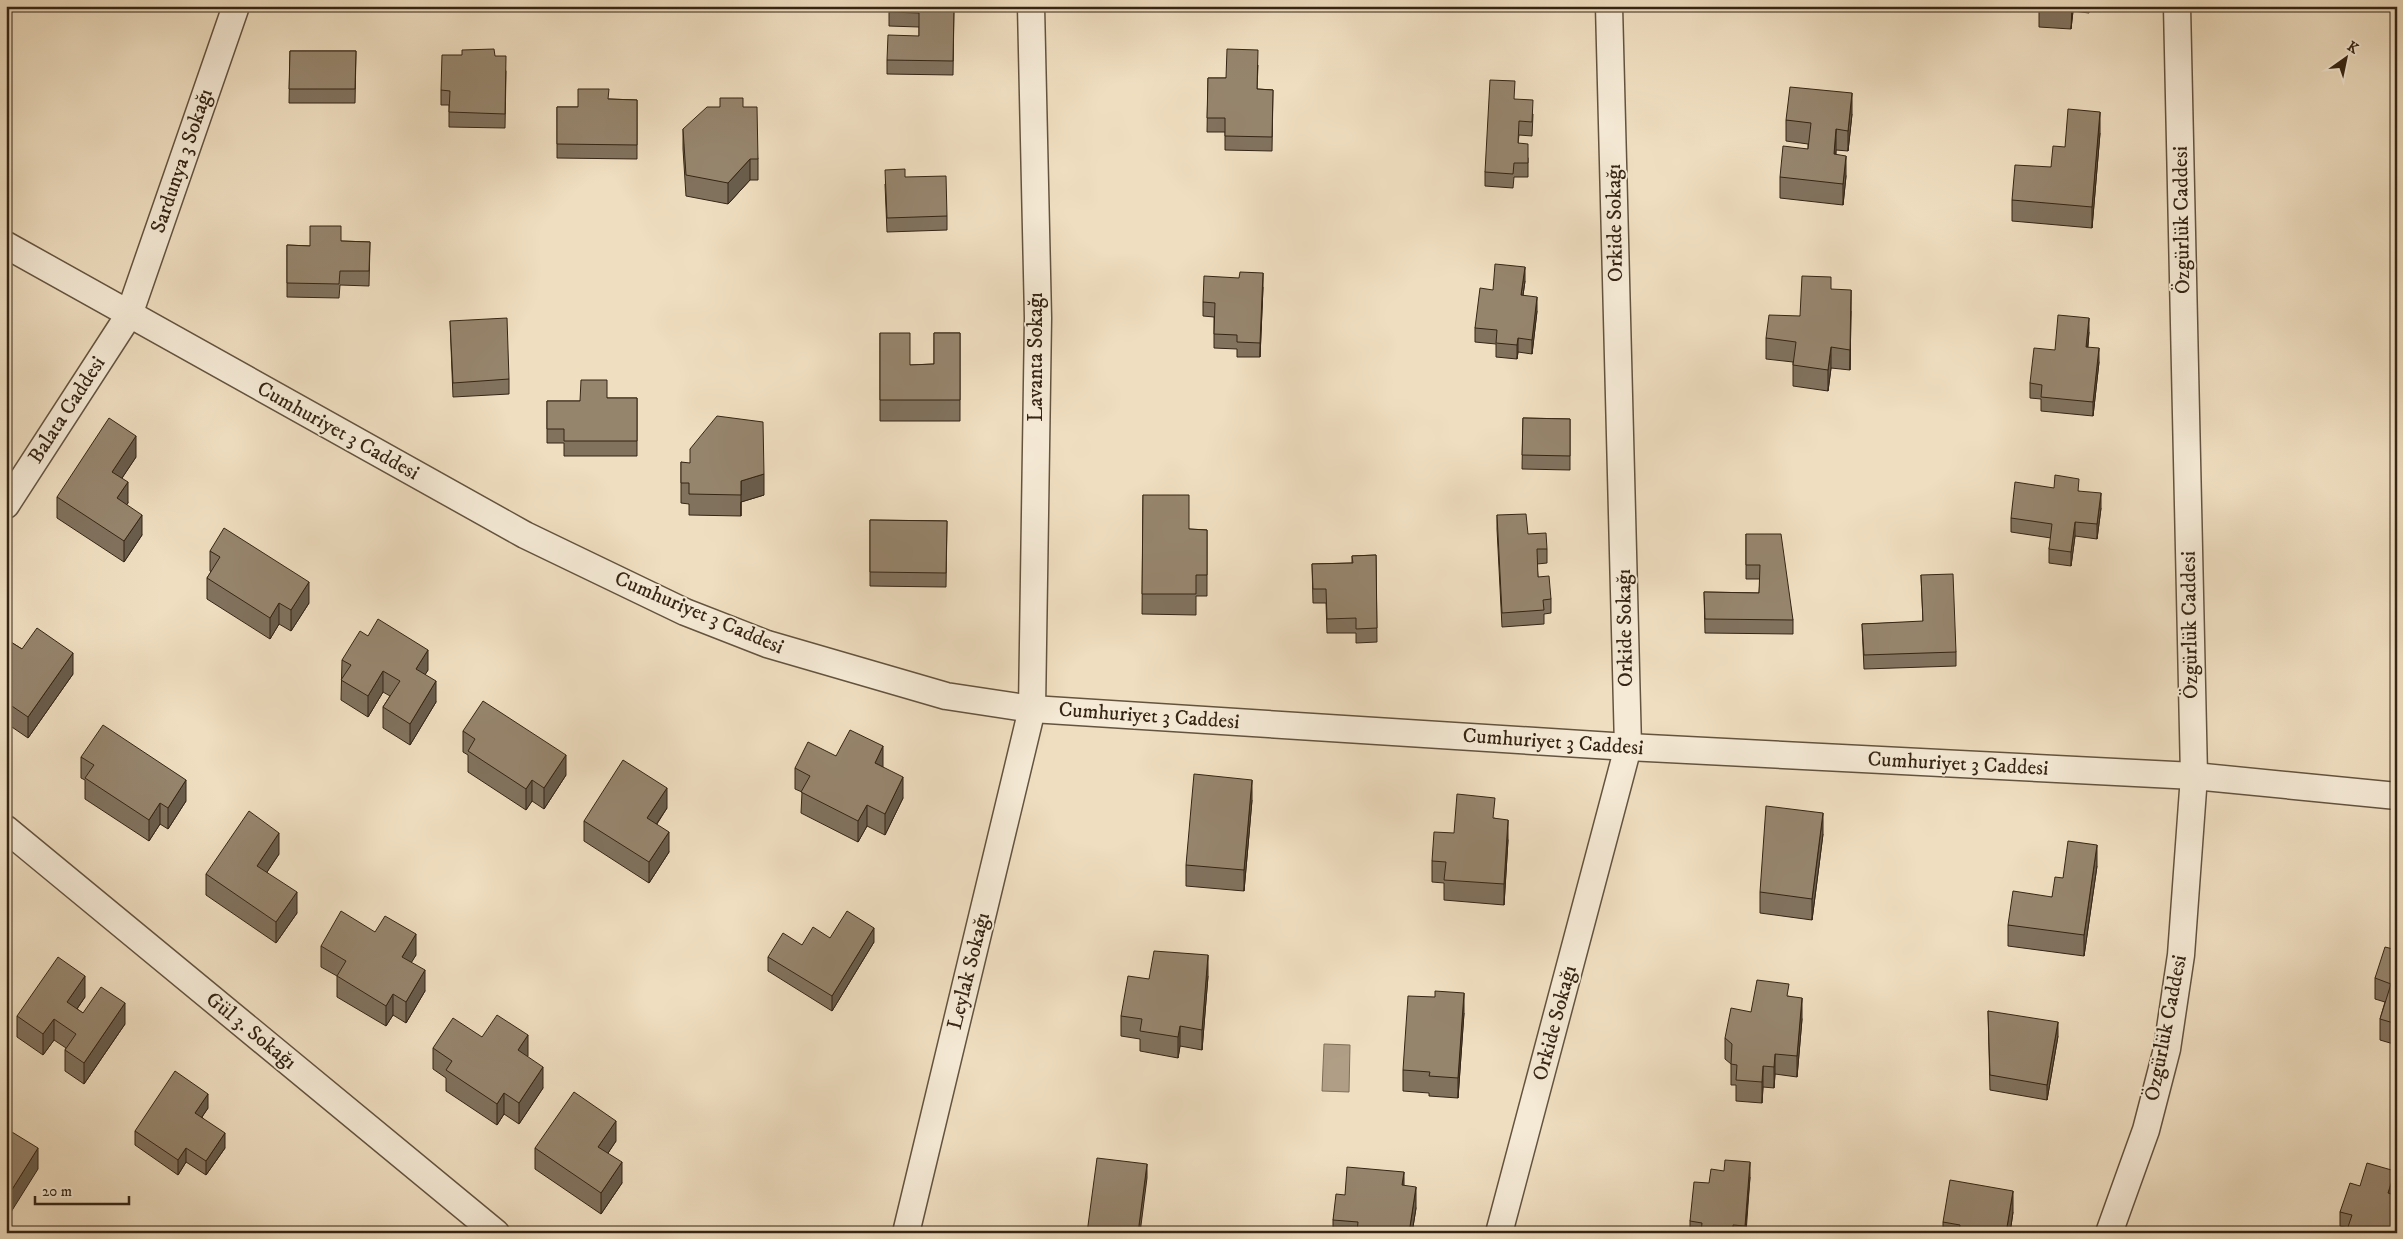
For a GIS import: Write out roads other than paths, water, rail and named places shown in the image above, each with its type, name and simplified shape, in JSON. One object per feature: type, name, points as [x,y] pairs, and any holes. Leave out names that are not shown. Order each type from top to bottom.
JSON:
[{"type":"street","name":"Sardunya 3 Sokağı","points":[[128,315],[236,6]]},
{"type":"street","name":"Lavanta Sokağı","points":[[1031,6],[1038,318],[1032,709]]},
{"type":"street","name":"Orkide Sokağı","points":[[1499,1233],[1628,747],[1609,6]]},
{"type":"street","name":"Özgürlük Caddesi","points":[[2109,1233],[2146,1130],[2167,1049],[2181,955],[2194,776],[2177,6]]},
{"type":"street","name":"Cumhuriyet 3 Caddesi","points":[[6,245],[128,315],[525,535],[685,612],[767,644],[946,696],[1032,709],[1628,747],[2194,776],[2397,796]]},
{"type":"street","name":"Balata Caddesi","points":[[6,505],[128,315]]},
{"type":"street","name":"Leylak Sokağı","points":[[906,1233],[1032,709]]},
{"type":"street","name":"Gül 3. Sokağı","points":[[6,829],[496,1233]]}]
